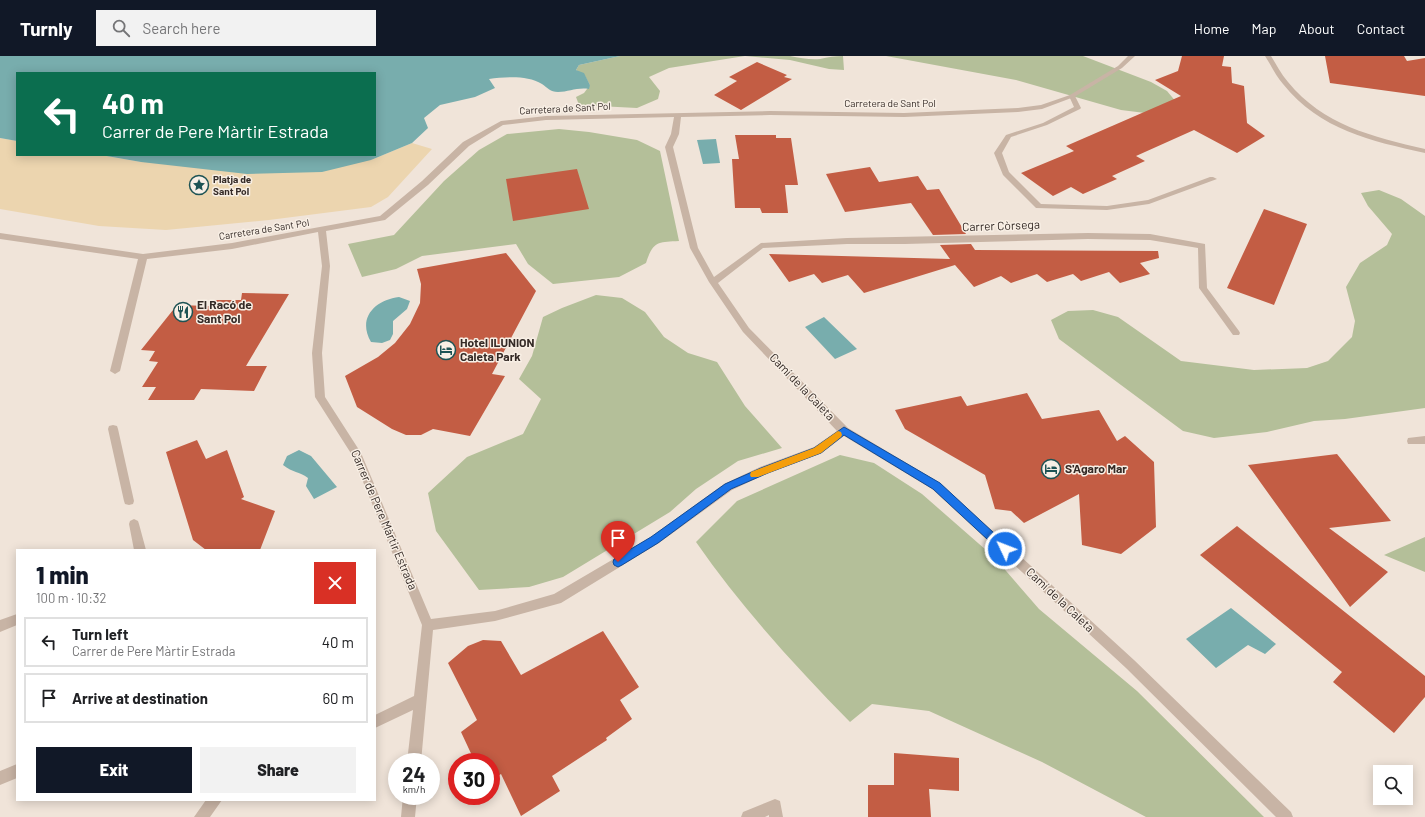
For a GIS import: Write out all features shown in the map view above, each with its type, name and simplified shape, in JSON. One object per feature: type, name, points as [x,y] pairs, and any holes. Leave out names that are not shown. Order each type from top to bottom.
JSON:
[{"type":"street","name":"Carretera de Sant Pol","points":[[0,236],[143,258],[232,246],[382,218],[425,183],[466,144],[501,123],[546,118],[770,113],[904,116],[1042,107],[1072,96],[1120,67],[1132,56]]},
{"type":"street","points":[[1268,56],[1285,83],[1314,111],[1341,127],[1381,141],[1425,151]]},
{"type":"street","points":[[1072,96],[1078,108],[1045,124],[1008,136],[998,153],[1006,173],[1039,206],[1108,208],[1149,202],[1213,179]]},
{"type":"street","name":"Camí de la Caleta","points":[[678,116],[676,134],[670,147],[694,248],[714,282],[746,330],[844,430],[936,486],[1130,664],[1286,817]]},
{"type":"street","name":"Carrer de Pere Màrtir Estrada","points":[[322,230],[326,266],[317,353],[320,397],[356,453],[428,625],[415,753]]},
{"type":"street","name":"Carrer Còrsega","points":[[714,282],[761,246],[846,241],[905,241],[1088,236],[1150,237],[1202,246],[1203,288],[1236,333]]},
{"type":"street","points":[[115,371],[143,258]]},
{"type":"street","points":[[113,429],[130,501]]},
{"type":"street","points":[[428,625],[495,616],[557,599],[655,540],[728,487],[764,470],[818,450],[844,430]]},
{"type":"street","points":[[1412,441],[1425,440]]},
{"type":"street","points":[[134,524],[140,549]]},
{"type":"street","points":[[0,626],[16,619]]},
{"type":"street","points":[[376,722],[420,700]]},
{"type":"street","points":[[0,778],[16,771]]},
{"type":"street","points":[[201,817],[214,801]]},
{"type":"street","points":[[408,817],[409,805]]},
{"type":"street","points":[[748,817],[776,812]]},
{"type":"green space","points":[[620,56],[745,56],[669,68],[649,77],[660,91],[658,99],[637,108],[579,105],[576,97],[584,93],[590,85],[585,76],[576,70],[579,65]]},
{"type":"green space","points":[[745,56],[790,56],[805,59],[820,59],[843,56],[844,70],[829,69],[790,60]]},
{"type":"green space","points":[[886,56],[1083,56],[1151,82],[1167,91],[1177,103],[1153,114],[1121,110],[1016,80]]},
{"type":"green space","points":[[559,129],[589,132],[637,140],[660,151],[679,241],[657,244],[651,250],[646,263],[619,277],[553,284],[528,264],[516,244],[422,256],[396,269],[362,277],[348,244],[394,235],[444,181],[479,150],[507,134]]},
{"type":"green space","points":[[1379,190],[1401,199],[1425,216],[1425,408],[1345,419],[1314,421],[1267,432],[1214,438],[1183,431],[1059,339],[1051,320],[1068,311],[1093,310],[1118,317],[1181,361],[1254,370],[1307,368],[1328,361],[1352,337],[1355,321],[1346,287],[1360,263],[1387,245],[1392,234],[1368,206],[1361,193]]},
{"type":"green space","points":[[596,295],[622,298],[645,312],[664,337],[688,353],[717,362],[745,406],[782,448],[738,461],[696,489],[670,512],[563,577],[529,587],[479,590],[436,531],[428,493],[467,457],[523,434],[541,399],[519,379],[532,356],[543,317]]},
{"type":"green space","points":[[840,455],[874,463],[922,494],[994,557],[1039,609],[1137,691],[1264,817],[1146,817],[1042,762],[929,711],[872,704],[850,722],[750,613],[696,542],[737,501]]},
{"type":"green space","points":[[1425,537],[1425,572],[1384,555]]},
{"type":"sand","name":"Platja de Sant Pol","points":[[0,138],[16,141],[16,156],[107,156],[141,162],[371,160],[412,143],[432,149],[388,197],[371,207],[269,220],[166,230],[99,226],[0,209]]},
{"type":"water","points":[[0,56],[620,56],[579,65],[576,70],[584,73],[590,85],[589,89],[555,92],[530,79],[509,77],[489,79],[495,88],[475,97],[440,105],[424,118],[428,128],[412,143],[371,160],[322,172],[247,174],[141,162],[107,156],[376,156],[376,72],[16,72],[16,141],[0,138]]},
{"type":"water","points":[[716,139],[720,163],[703,164],[697,140]]},
{"type":"water","points":[[399,297],[410,301],[407,309],[393,321],[393,334],[390,340],[382,343],[371,342],[367,333],[367,318],[376,306],[390,299]]},
{"type":"water","points":[[824,317],[857,349],[835,359],[805,327]]},
{"type":"water","points":[[299,450],[311,456],[337,487],[314,499],[306,486],[308,478],[283,465],[287,456]]},
{"type":"water","points":[[1231,608],[1276,644],[1265,654],[1248,645],[1216,668],[1186,639]]},
{"type":"building","points":[[1182,56],[1224,56],[1222,66],[1231,67],[1232,83],[1244,86],[1247,123],[1265,136],[1237,153],[1194,130],[1136,156],[1145,161],[1112,176],[1117,179],[1083,194],[1071,187],[1053,196],[1021,173],[1074,151],[1066,146],[1181,96],[1155,80],[1178,71]]},
{"type":"building","points":[[1325,56],[1404,56],[1407,61],[1425,58],[1425,96],[1330,83]]},
{"type":"building","points":[[757,62],[787,75],[784,77],[792,79],[741,110],[714,95],[737,81],[729,77]]},
{"type":"building","points":[[735,135],[776,135],[776,138],[791,138],[798,185],[785,185],[788,213],[762,213],[760,208],[735,208],[732,159],[739,159]]},
{"type":"building","points":[[870,167],[879,182],[918,176],[927,190],[939,189],[966,234],[933,235],[911,203],[845,212],[826,174]]},
{"type":"building","points":[[577,169],[589,209],[513,221],[506,179]]},
{"type":"building","points":[[1264,209],[1307,224],[1274,305],[1227,288]]},
{"type":"building","points":[[971,244],[975,250],[1158,251],[1159,258],[1140,263],[1150,274],[1120,283],[1109,272],[1081,281],[1073,274],[1047,282],[1037,274],[1011,283],[1001,276],[974,287],[955,265],[864,293],[848,275],[822,283],[814,274],[789,282],[769,254],[950,259],[940,245]]},
{"type":"building","name":"Hotel ILUNION Caleta Park","points":[[506,253],[536,291],[492,374],[505,376],[470,436],[433,429],[421,435],[406,435],[392,429],[357,407],[345,376],[378,357],[395,343],[410,324],[420,303],[421,284],[417,269]]},
{"type":"building","points":[[242,293],[289,294],[246,366],[267,366],[254,391],[201,389],[194,400],[148,400],[156,387],[142,387],[158,362],[149,361],[155,351],[141,350],[177,305],[209,306],[214,300],[241,300]]},
{"type":"building","points":[[1027,393],[1042,419],[1099,410],[1117,441],[1125,436],[1154,462],[1156,527],[1121,554],[1082,545],[1079,494],[1024,523],[1011,511],[995,509],[985,475],[905,429],[895,410],[961,396],[967,406]]},
{"type":"building","points":[[197,440],[206,459],[227,450],[244,497],[241,499],[275,511],[260,549],[205,549],[193,540],[166,452]]},
{"type":"building","points":[[1337,454],[1391,521],[1329,528],[1388,572],[1350,607],[1248,465]]},
{"type":"building","points":[[1237,526],[1425,676],[1425,697],[1394,733],[1333,682],[1342,672],[1200,555]]},
{"type":"building","points":[[603,631],[639,687],[620,700],[632,719],[606,738],[607,740],[552,776],[560,791],[521,816],[500,775],[500,753],[471,753],[461,732],[477,720],[448,663],[468,646],[483,640],[501,641],[521,675]]},
{"type":"building","points":[[894,753],[959,758],[959,791],[929,789],[931,817],[868,817],[868,785],[894,785]]},
{"type":"slow traffic","points":[[755,475],[764,470],[818,450],[838,435]]},
{"type":"place","name":"Platja de Sant Pol","points":[[199,185]]},
{"type":"place","name":"El Racó de Sant Pol","points":[[183,312]]},
{"type":"place","name":"Hotel ILUNION Caleta Park","points":[[446,350]]},
{"type":"place","name":"S'Agaro Mar","points":[[1051,469]]},
{"type":"route","points":[[618,562],[655,540],[728,487],[764,470],[818,450],[844,430],[936,486],[1005,549]]}]
